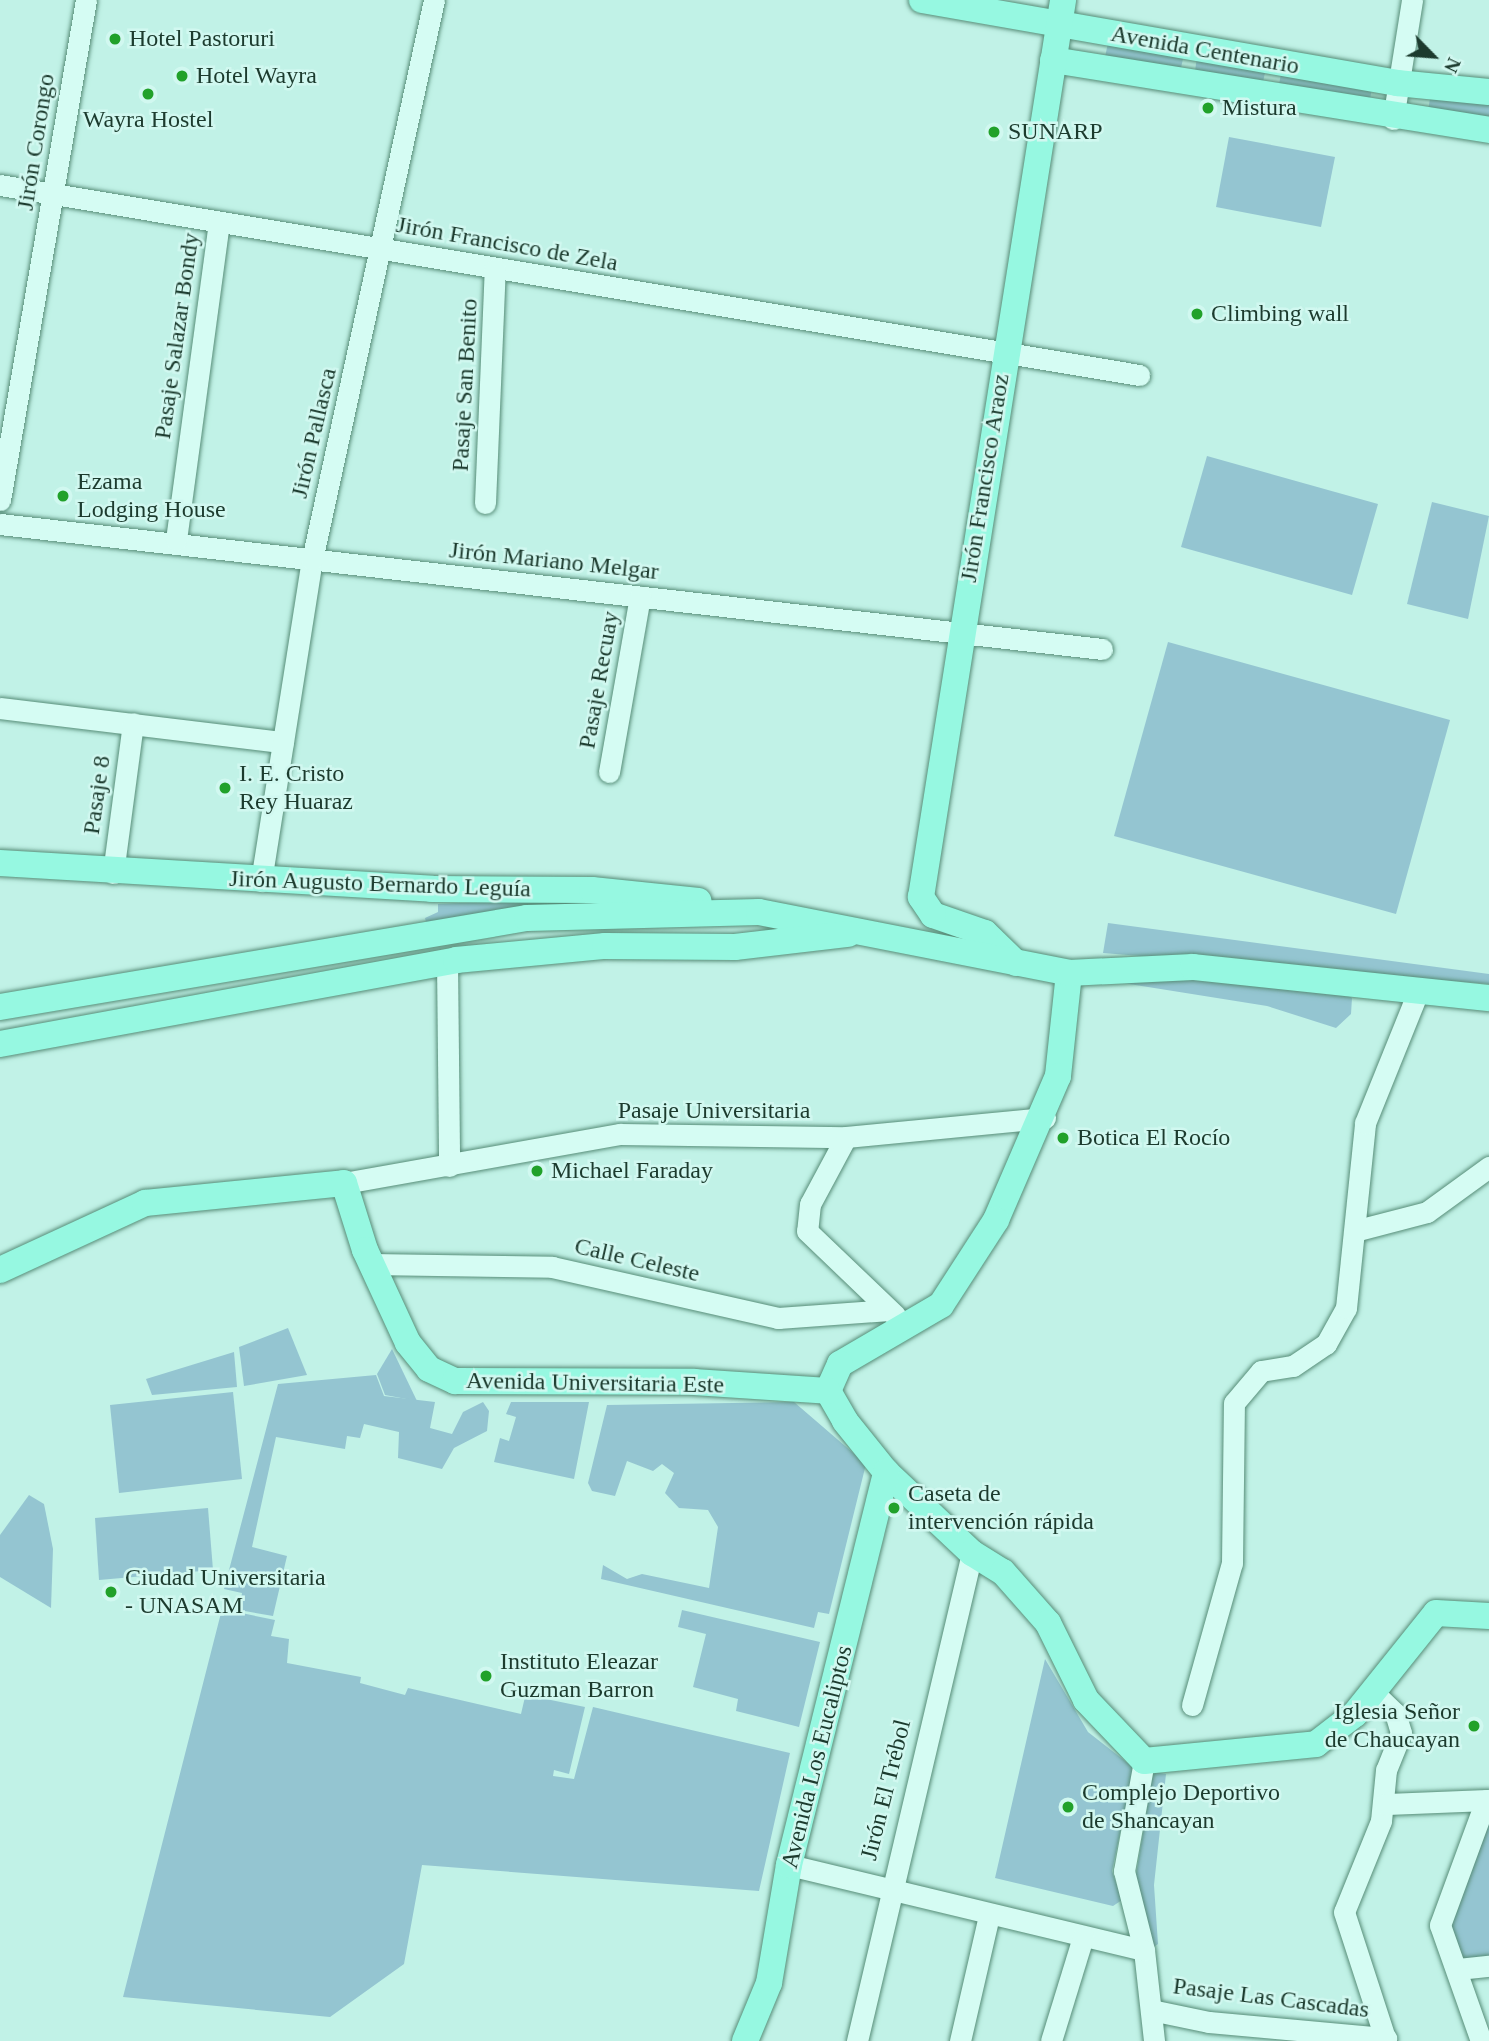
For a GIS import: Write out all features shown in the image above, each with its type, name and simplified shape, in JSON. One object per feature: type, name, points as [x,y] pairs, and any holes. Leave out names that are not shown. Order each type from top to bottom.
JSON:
[{"type":"main road","name":"Avenida Centenario","points":[[922,0],[1061,11],[1397,83],[1489,92]]},
{"type":"main road","name":"Jirón Francisco Araoz","points":[[1006,961],[985,933],[933,915],[921,897],[961,630],[1061,11]]},
{"type":"main road","name":"Avenida Centenario","points":[[1053,60],[1393,119],[1489,130]]},
{"type":"main road","name":"Jirón Augusto Bernardo Leguía","points":[[0,863],[113,873],[261,881],[592,890],[759,912]]},
{"type":"main road","points":[[0,1007],[527,918],[759,912],[856,932],[905,938],[1069,973],[1193,967],[1417,994],[1489,998]]},
{"type":"main road","points":[[0,1044],[447,961],[605,946],[803,942],[856,932]]},
{"type":"main road","points":[[1069,973],[1067,1025],[1045,1118],[996,1220],[941,1305],[898,1317],[840,1364],[828,1391],[886,1472],[972,1553],[1003,1572],[1048,1623],[1086,1700],[1144,1761],[1317,1745],[1373,1692],[1436,1613],[1489,1616]]},
{"type":"main road","points":[[0,1270],[145,1203],[344,1183]]},
{"type":"main road","name":"Avenida Universitaria Este","points":[[344,1183],[371,1264],[408,1343],[429,1369],[456,1381],[694,1382],[828,1391]]},
{"type":"main road","name":"Avenida Los Eucaliptos","points":[[745,2041],[769,1983],[789,1865],[886,1472]]},
{"type":"street","name":"Jirón Corongo","points":[[0,500],[55,194],[86,0]]},
{"type":"street","name":"Jirón Pallasca","points":[[261,881],[312,560],[382,250],[434,0]]},
{"type":"street","points":[[1393,119],[1412,0]]},
{"type":"street","name":"Jirón Francisco de Zela","points":[[0,185],[1005,356],[1139,375]]},
{"type":"street","name":"Pasaje Salazar Bondy","points":[[176,540],[219,222]]},
{"type":"street","name":"Pasaje San Benito","points":[[485,503],[495,269]]},
{"type":"street","name":"Jirón Mariano Melgar","points":[[0,524],[176,540],[312,560],[961,630],[1102,649]]},
{"type":"street","name":"Pasaje Recuay","points":[[609,772],[640,597]]},
{"type":"street","points":[[0,708],[283,742]]},
{"type":"street","name":"Pasaje 8","points":[[113,873],[133,723]]},
{"type":"street","points":[[447,961],[449,1166]]},
{"type":"street","points":[[1192,1705],[1231,1563],[1234,1403],[1261,1371],[1293,1366],[1326,1344],[1346,1308],[1358,1230],[1365,1123],[1417,994]]},
{"type":"street","name":"Pasaje Universitaria","points":[[344,1183],[620,1134],[846,1137],[1045,1118]]},
{"type":"street","points":[[846,1137],[810,1204],[807,1231],[898,1317]]},
{"type":"street","points":[[1358,1230],[1427,1212],[1489,1167]]},
{"type":"street","name":"Calle Celeste","points":[[371,1264],[552,1267],[778,1318],[898,1317]]},
{"type":"street","name":"Jirón El Trébol","points":[[857,2041],[889,1884],[972,1553]]},
{"type":"street","points":[[1373,1692],[1400,1722],[1385,1804],[1344,1912],[1386,2039]]},
{"type":"street","points":[[1144,1761],[1124,1871],[1144,1950],[1154,2041]]},
{"type":"street","points":[[1385,1804],[1488,1800],[1440,1925],[1458,1969],[1481,2041]]},
{"type":"street","points":[[789,1865],[889,1884],[989,1915],[1144,1950]]},
{"type":"street","points":[[960,2041],[989,1915]]},
{"type":"street","points":[[1051,2041],[1083,1937]]},
{"type":"street","points":[[1458,1969],[1489,1966]]},
{"type":"street","name":"Pasaje Las Cascadas","points":[[1151,2010],[1207,2031],[1386,2039]]},
{"type":"shaded area","points":[[1108,43],[1184,54],[1181,68],[1105,57]]},
{"type":"shaded area","points":[[1197,57],[1266,68],[1263,82],[1195,71]]},
{"type":"shaded area","points":[[1281,73],[1372,87],[1370,100],[1279,85]]},
{"type":"shaded area","points":[[1430,98],[1489,104],[1489,119],[1428,112]]},
{"type":"shaded area","points":[[1229,137],[1335,157],[1321,227],[1216,207]]},
{"type":"shaded area","points":[[1207,456],[1378,504],[1352,595],[1181,547]]},
{"type":"shaded area","points":[[1432,502],[1489,516],[1468,619],[1407,604]]},
{"type":"shaded area","points":[[1168,642],[1450,720],[1396,914],[1114,836]]},
{"type":"shaded area","points":[[519,900],[616,905],[428,930],[425,918],[438,912],[438,904]]},
{"type":"shaded area","points":[[1108,923],[1489,974],[1489,984],[1103,953]]},
{"type":"shaded area","points":[[1160,973],[1347,995],[1352,998],[1351,1014],[1336,1028],[1267,1006],[1123,983]]},
{"type":"shaded area","points":[[288,1328],[307,1375],[244,1386],[239,1347]]},
{"type":"shaded area","points":[[392,1349],[417,1401],[385,1395],[377,1374]]},
{"type":"shaded area","points":[[234,1352],[237,1387],[152,1395],[146,1379]]},
{"type":"shaded area","points":[[376,1375],[384,1396],[435,1402],[430,1428],[452,1434],[463,1412],[483,1402],[489,1411],[487,1431],[454,1448],[442,1469],[398,1458],[399,1432],[364,1424],[360,1438],[347,1436],[345,1449],[276,1437],[252,1547],[287,1556],[273,1616],[239,1610],[242,1593],[224,1589],[278,1384]]},
{"type":"shaded area","points":[[233,1392],[242,1479],[119,1493],[110,1405]]},
{"type":"shaded area","points":[[511,1402],[589,1402],[574,1479],[494,1462],[500,1438],[509,1441],[516,1417],[506,1414]]},
{"type":"shaded area","points":[[794,1402],[866,1464],[829,1614],[818,1612],[814,1628],[601,1579],[603,1565],[627,1579],[642,1574],[709,1588],[718,1527],[708,1510],[679,1508],[665,1493],[674,1473],[662,1464],[653,1471],[627,1461],[615,1496],[592,1491],[588,1483],[607,1405]]},
{"type":"shaded area","points":[[29,1495],[44,1504],[53,1549],[51,1608],[0,1577],[0,1535]]},
{"type":"shaded area","points":[[208,1508],[213,1570],[99,1580],[95,1518]]},
{"type":"shaded area","points":[[222,1609],[275,1620],[271,1636],[289,1639],[287,1663],[361,1677],[360,1683],[405,1695],[408,1688],[521,1714],[528,1684],[548,1689],[546,1699],[585,1707],[569,1774],[554,1770],[553,1776],[574,1779],[593,1707],[790,1753],[759,1891],[422,1865],[404,1964],[330,2017],[123,1997]]},
{"type":"shaded area","points":[[682,1610],[820,1642],[799,1727],[736,1711],[738,1699],[693,1687],[706,1634],[678,1627]]},
{"type":"shaded area","points":[[1045,1659],[1088,1732],[1134,1768],[1112,1871],[1122,1900],[1113,1906],[995,1878]]},
{"type":"shaded area","points":[[1153,1772],[1166,1774],[1154,1885],[1158,1944],[1151,1949],[1135,1881]]},
{"type":"shaded area","points":[[1489,1811],[1489,1959],[1461,1962],[1449,1929]]},
{"type":"place","name":"Hotel Pastoruri","points":[[115,39]]},
{"type":"place","name":"Hotel Wayra","points":[[182,76]]},
{"type":"place","name":"Wayra Hostel","points":[[148,94]]},
{"type":"place","name":"Mistura","points":[[1208,108]]},
{"type":"place","name":"SUNARP","points":[[994,132]]},
{"type":"place","name":"Climbing wall","points":[[1197,314]]},
{"type":"place","name":"Ezama Lodging House","points":[[63,496]]},
{"type":"place","name":"I. E. Cristo Rey Huaraz","points":[[225,788]]},
{"type":"place","name":"Botica El Rocío","points":[[1063,1138]]},
{"type":"place","name":"Michael Faraday","points":[[537,1171]]},
{"type":"place","name":"Caseta de intervención rápida","points":[[894,1508]]},
{"type":"place","name":"Ciudad Universitaria - UNASAM","points":[[111,1592]]},
{"type":"place","name":"Instituto Eleazar Guzman Barron","points":[[486,1676]]},
{"type":"place","name":"Iglesia Señor de Chaucayan","points":[[1474,1726]]},
{"type":"place","name":"Complejo Deportivo de Shancayan","points":[[1068,1807]]}]
